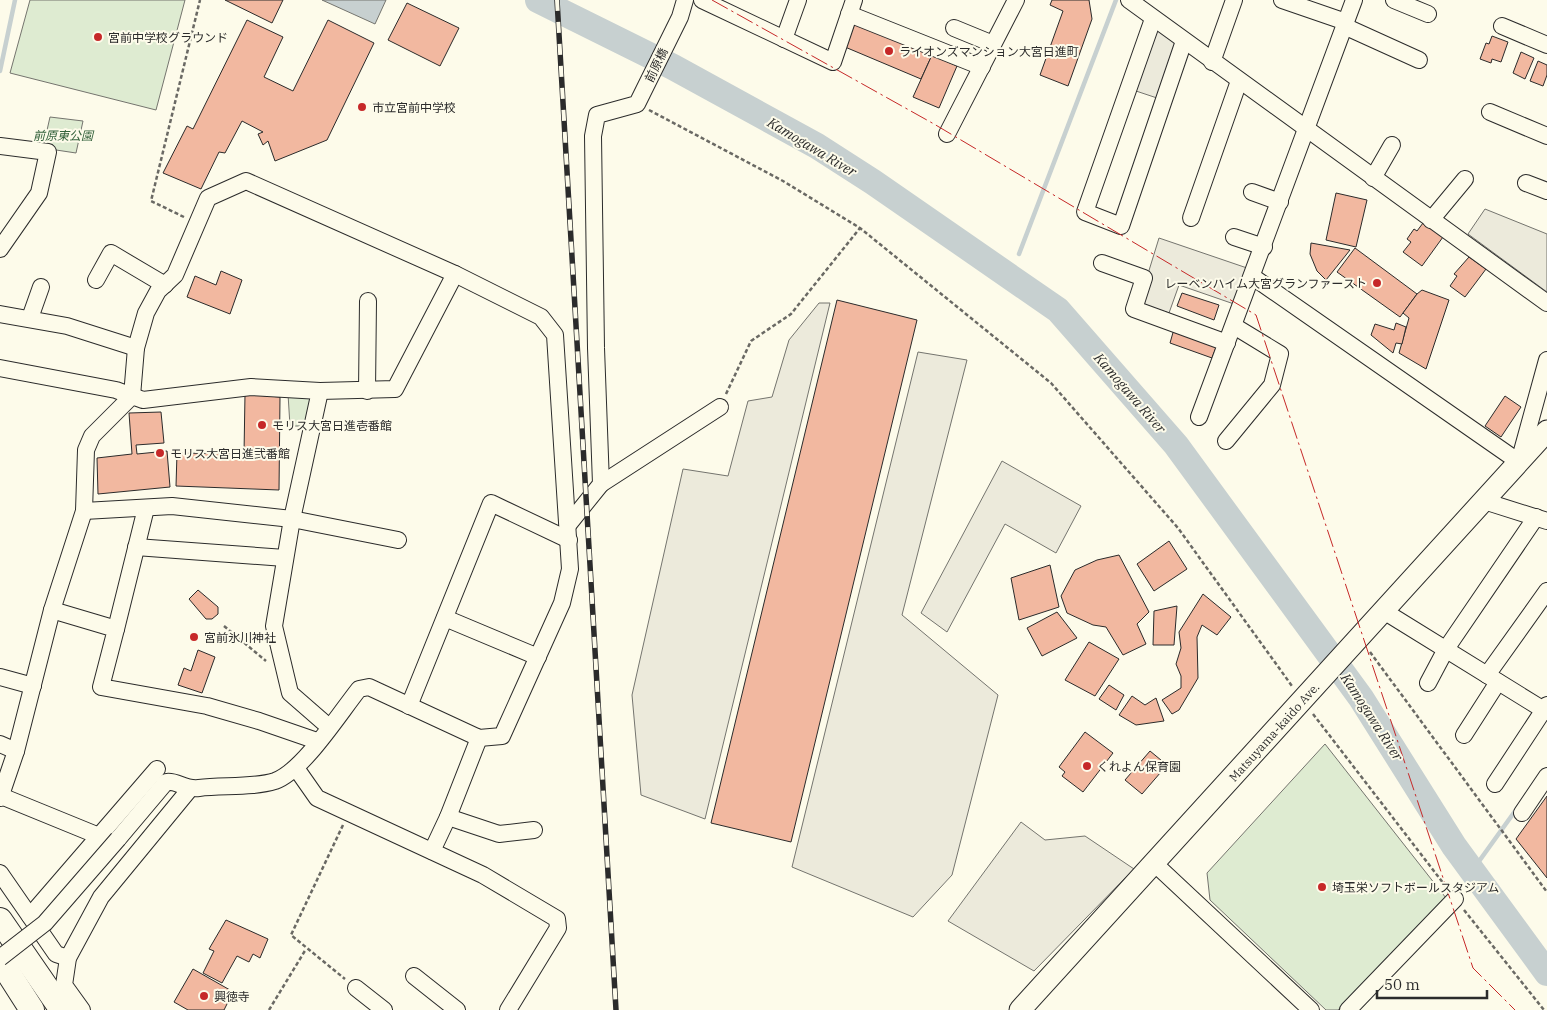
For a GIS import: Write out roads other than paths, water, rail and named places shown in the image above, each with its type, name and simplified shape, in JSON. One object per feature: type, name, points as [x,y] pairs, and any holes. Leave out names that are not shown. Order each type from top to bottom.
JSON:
[{"type":"highway","points":[[0,920],[62,1010]]},
{"type":"highway","points":[[0,959],[32,1010]]},
{"type":"main road","name":"Matsuyama-kaido Ave.","points":[[1020,1010],[1155,864],[1382,610],[1547,431]]},
{"type":"street","name":"前原橋","points":[[601,484],[596,348],[593,136],[597,115],[638,101],[672,33],[685,0]]},
{"type":"street","points":[[702,0],[833,62],[852,7],[982,67]]},
{"type":"street","points":[[784,38],[798,0]]},
{"type":"street","points":[[947,134],[1016,0]]},
{"type":"street","points":[[1129,0],[1149,10],[1184,41],[1212,62],[1547,303]]},
{"type":"street","points":[[1212,62],[1234,0]]},
{"type":"street","points":[[1282,0],[1345,24],[1419,60]]},
{"type":"street","points":[[1199,417],[1264,247],[1305,130],[1354,0]]},
{"type":"street","points":[[1394,0],[1428,14]]},
{"type":"street","points":[[1149,10],[1085,212],[1120,226],[1184,41]]},
{"type":"street","points":[[1502,26],[1547,45]]},
{"type":"street","points":[[954,28],[993,44]]},
{"type":"street","points":[[1191,218],[1239,81]]},
{"type":"street","points":[[1490,112],[1547,136]]},
{"type":"street","points":[[1373,178],[1392,145]]},
{"type":"street","points":[[0,146],[48,152],[39,193],[0,249]]},
{"type":"street","points":[[1432,220],[1465,179]]},
{"type":"street","points":[[0,959],[45,923],[166,782],[171,781],[188,790],[273,782],[288,775],[308,756],[358,689],[369,687],[479,738],[502,736],[562,603],[570,569],[555,335],[541,317],[455,274],[246,182],[208,198],[175,275],[158,291],[146,313],[136,348],[132,396],[92,436],[86,450],[84,511],[52,610],[16,751],[1,797],[99,836]]},
{"type":"street","points":[[1526,183],[1547,190]]},
{"type":"street","points":[[1252,192],[1280,202]]},
{"type":"street","points":[[1234,237],[1264,247]]},
{"type":"street","points":[[96,280],[110,254],[165,284]]},
{"type":"street","points":[[1102,263],[1144,278],[1134,308],[1227,343]]},
{"type":"street","points":[[0,368],[116,390],[143,400],[251,387],[320,391],[395,389],[455,274]]},
{"type":"street","points":[[1253,276],[1519,462],[1547,360]]},
{"type":"street","points":[[30,318],[41,287]]},
{"type":"street","points":[[367,391],[368,301]]},
{"type":"street","points":[[0,314],[67,326],[136,348]]},
{"type":"street","points":[[1226,441],[1272,385],[1280,354],[1234,326]]},
{"type":"street","points":[[320,391],[292,519],[274,626],[290,692],[329,727]]},
{"type":"street","points":[[569,533],[601,484],[720,407]]},
{"type":"street","points":[[1428,683],[1446,649],[1541,519],[1484,501]]},
{"type":"street","points":[[409,706],[491,503],[569,533]]},
{"type":"street","points":[[84,511],[172,506],[292,519],[398,540]]},
{"type":"street","points":[[146,508],[101,687],[207,706],[258,720],[317,742]]},
{"type":"street","points":[[136,547],[285,558]]},
{"type":"street","points":[[1464,735],[1493,678],[1546,593]]},
{"type":"street","points":[[52,610],[116,628]]},
{"type":"street","points":[[1382,610],[1546,709],[1495,784]]},
{"type":"street","points":[[444,618],[538,657]]},
{"type":"street","points":[[0,677],[33,686]]},
{"type":"street","points":[[432,851],[448,817],[479,738]]},
{"type":"street","points":[[0,744],[16,751]]},
{"type":"street","points":[[296,768],[316,798],[483,876],[558,919],[558,928],[508,1010]]},
{"type":"street","points":[[30,916],[157,769]]},
{"type":"street","points":[[1522,813],[1547,776]]},
{"type":"street","points":[[62,1010],[68,958],[101,898],[188,790]]},
{"type":"street","points":[[448,817],[499,834],[534,830]]},
{"type":"street","points":[[1155,864],[1311,1010]]},
{"type":"street","points":[[0,873],[56,954],[68,958]]},
{"type":"street","points":[[1348,1010],[1455,898]]},
{"type":"street","points":[[414,976],[458,1010]]},
{"type":"street","points":[[64,985],[82,1010]]},
{"type":"street","points":[[356,988],[384,1010]]},
{"type":"waterway","points":[[0,71],[15,0]]},
{"type":"waterway","name":"Kamogawa River","points":[[538,0],[673,67],[817,146],[873,182],[1058,310],[1176,445],[1361,698],[1454,846],[1547,973]]},
{"type":"waterway","points":[[1019,254],[1116,0]]},
{"type":"waterway","points":[[1472,871],[1518,807]]},
{"type":"railway","points":[[557,0],[616,1010]]},
{"type":"place","name":"宮前中学校グラウンド","points":[[98,37]]},
{"type":"place","name":"ライオンズマンション大宮日進町","points":[[889,51]]},
{"type":"place","name":"市立宮前中学校","points":[[362,107]]},
{"type":"place","name":"レーベンハイム大宮グランファースト","points":[[1377,283]]},
{"type":"place","name":"モリス大宮日進壱番館","points":[[262,425]]},
{"type":"place","name":"モリス大宮日進弐番館","points":[[160,453]]},
{"type":"place","name":"宮前氷川神社","points":[[194,637]]},
{"type":"place","name":"くれよん保育園","points":[[1087,766]]},
{"type":"place","name":"埼玉栄ソフトボールスタジアム","points":[[1322,887]]},
{"type":"place","name":"興徳寺","points":[[204,996]]},
{"type":"park label","name":"前原東公園","points":[[63,135]]}]
